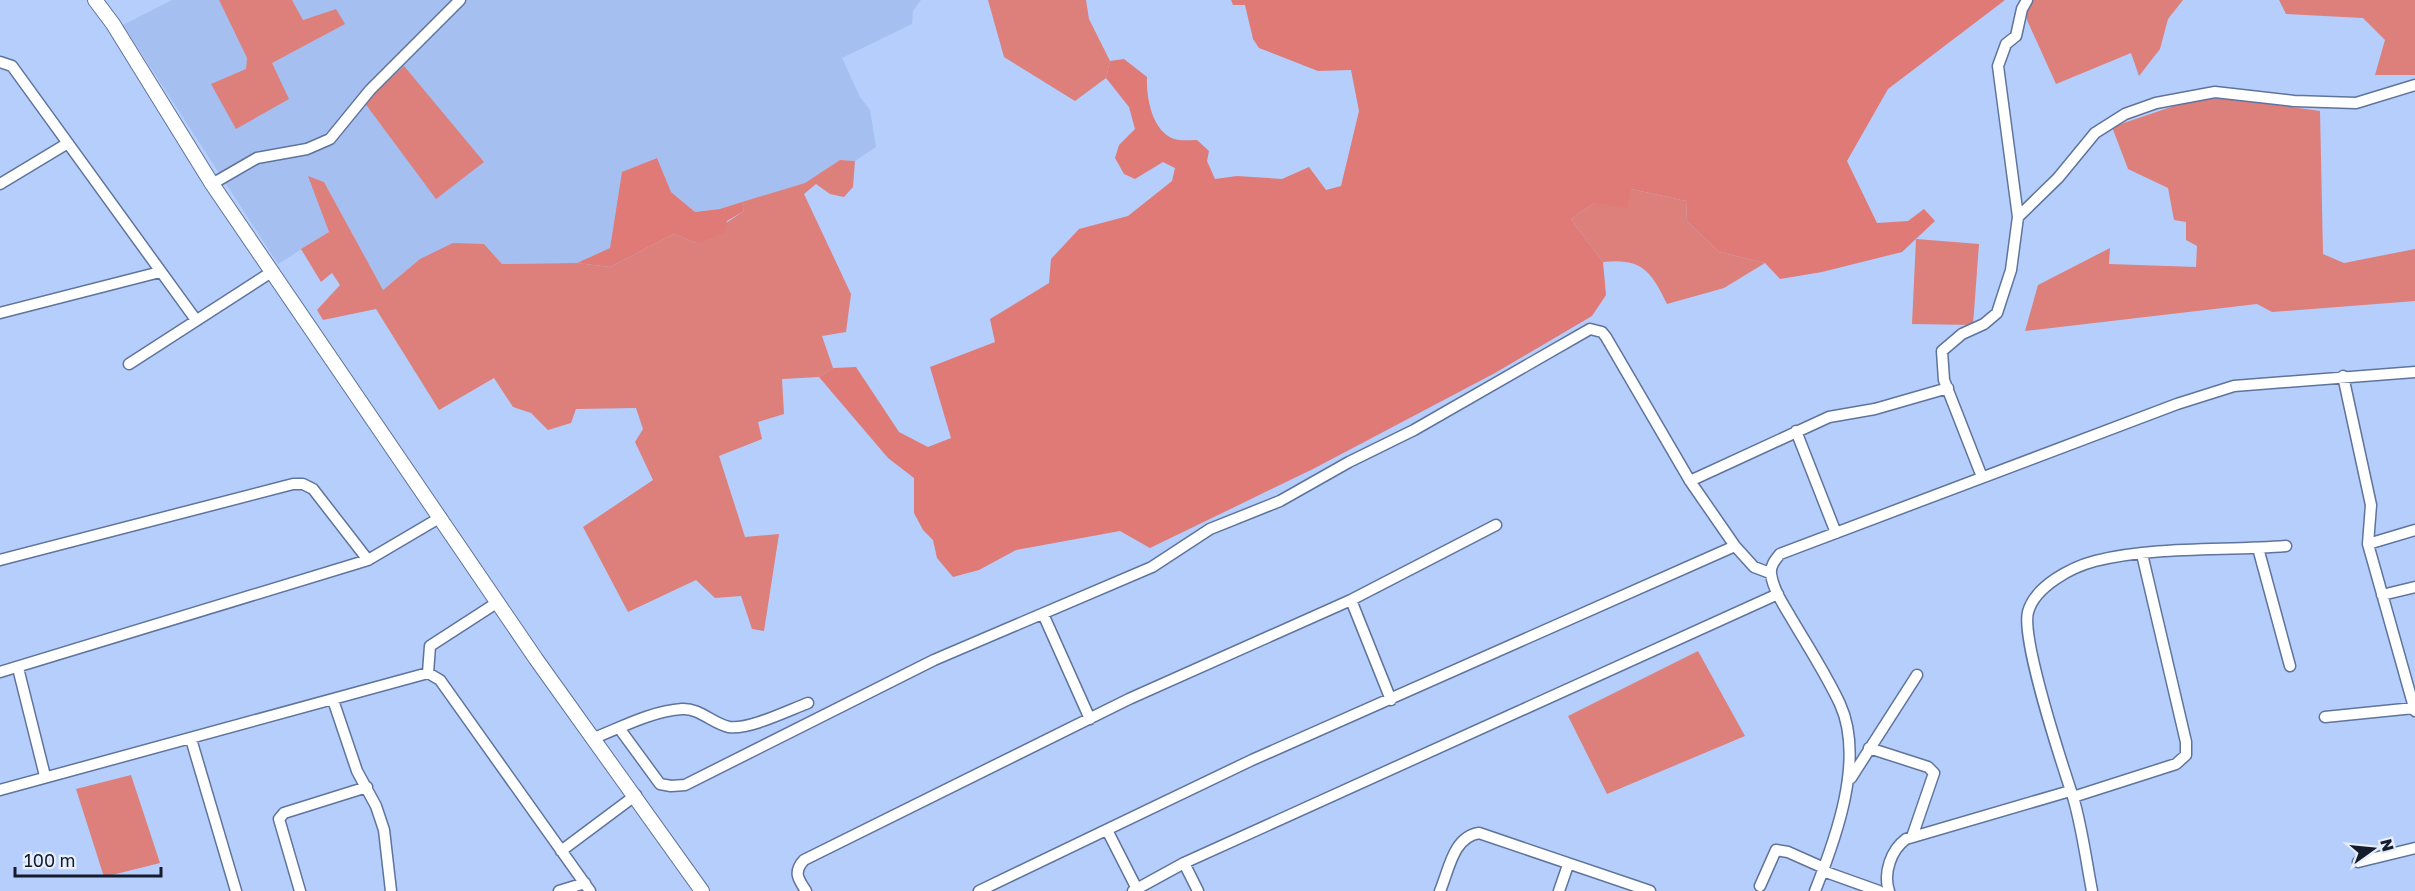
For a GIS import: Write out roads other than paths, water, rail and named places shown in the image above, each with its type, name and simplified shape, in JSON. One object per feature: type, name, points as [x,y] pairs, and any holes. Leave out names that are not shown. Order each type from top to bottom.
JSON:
[{"type":"street","points":[[95,0],[120,34],[212,184],[498,602],[702,891]]},
{"type":"street","points":[[212,184],[257,158],[307,149],[330,139],[370,90],[460,0]]},
{"type":"street","points":[[1982,477],[1947,388],[1942,371],[1941,351],[1962,334],[1984,324],[1997,313],[2011,270],[2018,217],[1998,66],[2006,44],[2016,36],[2022,9],[2027,0]]},
{"type":"street","points":[[0,62],[12,66],[196,320]]},
{"type":"street","points":[[2018,217],[2058,178],[2095,133],[2126,114],[2156,103],[2215,92],[2294,101],[2356,103],[2415,85]]},
{"type":"street","points":[[0,184],[68,143]]},
{"type":"street","points":[[129,364],[273,271]]},
{"type":"street","points":[[0,313],[86,293],[160,272]]},
{"type":"street","points":[[619,728],[660,784],[685,785],[934,660],[1152,567],[1210,529],[1280,501],[1349,462],[1414,430],[1590,329],[1602,332],[1606,337],[1690,481],[1735,546],[1754,567],[1770,573]]},
{"type":"street","points":[[1850,779],[1848,733],[1840,706],[1778,594],[1770,573],[1774,561],[1780,554],[2177,404],[2234,386],[2415,372]]},
{"type":"street","points":[[2325,717],[2415,709],[2412,690],[2368,544],[2371,505],[2343,376]]},
{"type":"street","points":[[1690,481],[1829,417],[1875,409],[1947,388]]},
{"type":"street","points":[[1796,431],[1836,533]]},
{"type":"street","points":[[0,560],[292,484],[303,484],[313,489],[368,560]]},
{"type":"street","points":[[0,672],[368,560],[441,517]]},
{"type":"street","points":[[806,891],[797,877],[798,867],[804,860],[1090,718],[1351,600],[1496,525]]},
{"type":"street","points":[[2368,544],[2415,530]]},
{"type":"street","points":[[979,891],[1252,760],[1735,546]]},
{"type":"street","points":[[2092,891],[2071,794],[2035,663],[2028,631],[2028,613],[2044,588],[2066,573],[2094,561],[2142,554],[2286,546]]},
{"type":"street","points":[[2258,548],[2290,666]]},
{"type":"street","points":[[1889,891],[1887,868],[1899,845],[1912,837],[2176,764],[2186,755],[2187,749],[2142,554]]},
{"type":"street","points":[[2382,595],[2415,587]]},
{"type":"street","points":[[1107,830],[1135,890],[1184,862],[1778,594]]},
{"type":"street","points":[[1351,600],[1391,700]]},
{"type":"street","points":[[428,674],[430,646],[498,602]]},
{"type":"street","points":[[1043,614],[1090,718]]},
{"type":"street","points":[[18,668],[45,776]]},
{"type":"street","points":[[0,790],[428,674],[435,675],[441,680],[587,887],[559,891]]},
{"type":"street","points":[[1815,891],[1850,779],[1917,675]]},
{"type":"street","points":[[333,700],[357,771],[367,787],[384,830],[391,891]]},
{"type":"street","points":[[594,738],[643,718],[683,709],[702,713],[730,727],[745,726],[808,702]]},
{"type":"street","points":[[191,739],[236,891]]},
{"type":"street","points":[[1869,748],[1928,767],[1934,773],[1912,837]]},
{"type":"street","points":[[300,891],[279,819],[284,813],[367,787]]},
{"type":"street","points":[[561,851],[636,795]]},
{"type":"street","points":[[1440,891],[1458,845],[1474,834],[1488,834],[1569,865],[1650,891]]},
{"type":"street","points":[[2358,861],[2415,848]]},
{"type":"street","points":[[1760,886],[1776,850],[1788,852],[1823,870],[1879,891]]},
{"type":"street","points":[[1184,862],[1198,891]]},
{"type":"street","points":[[1559,891],[1569,865]]}]
